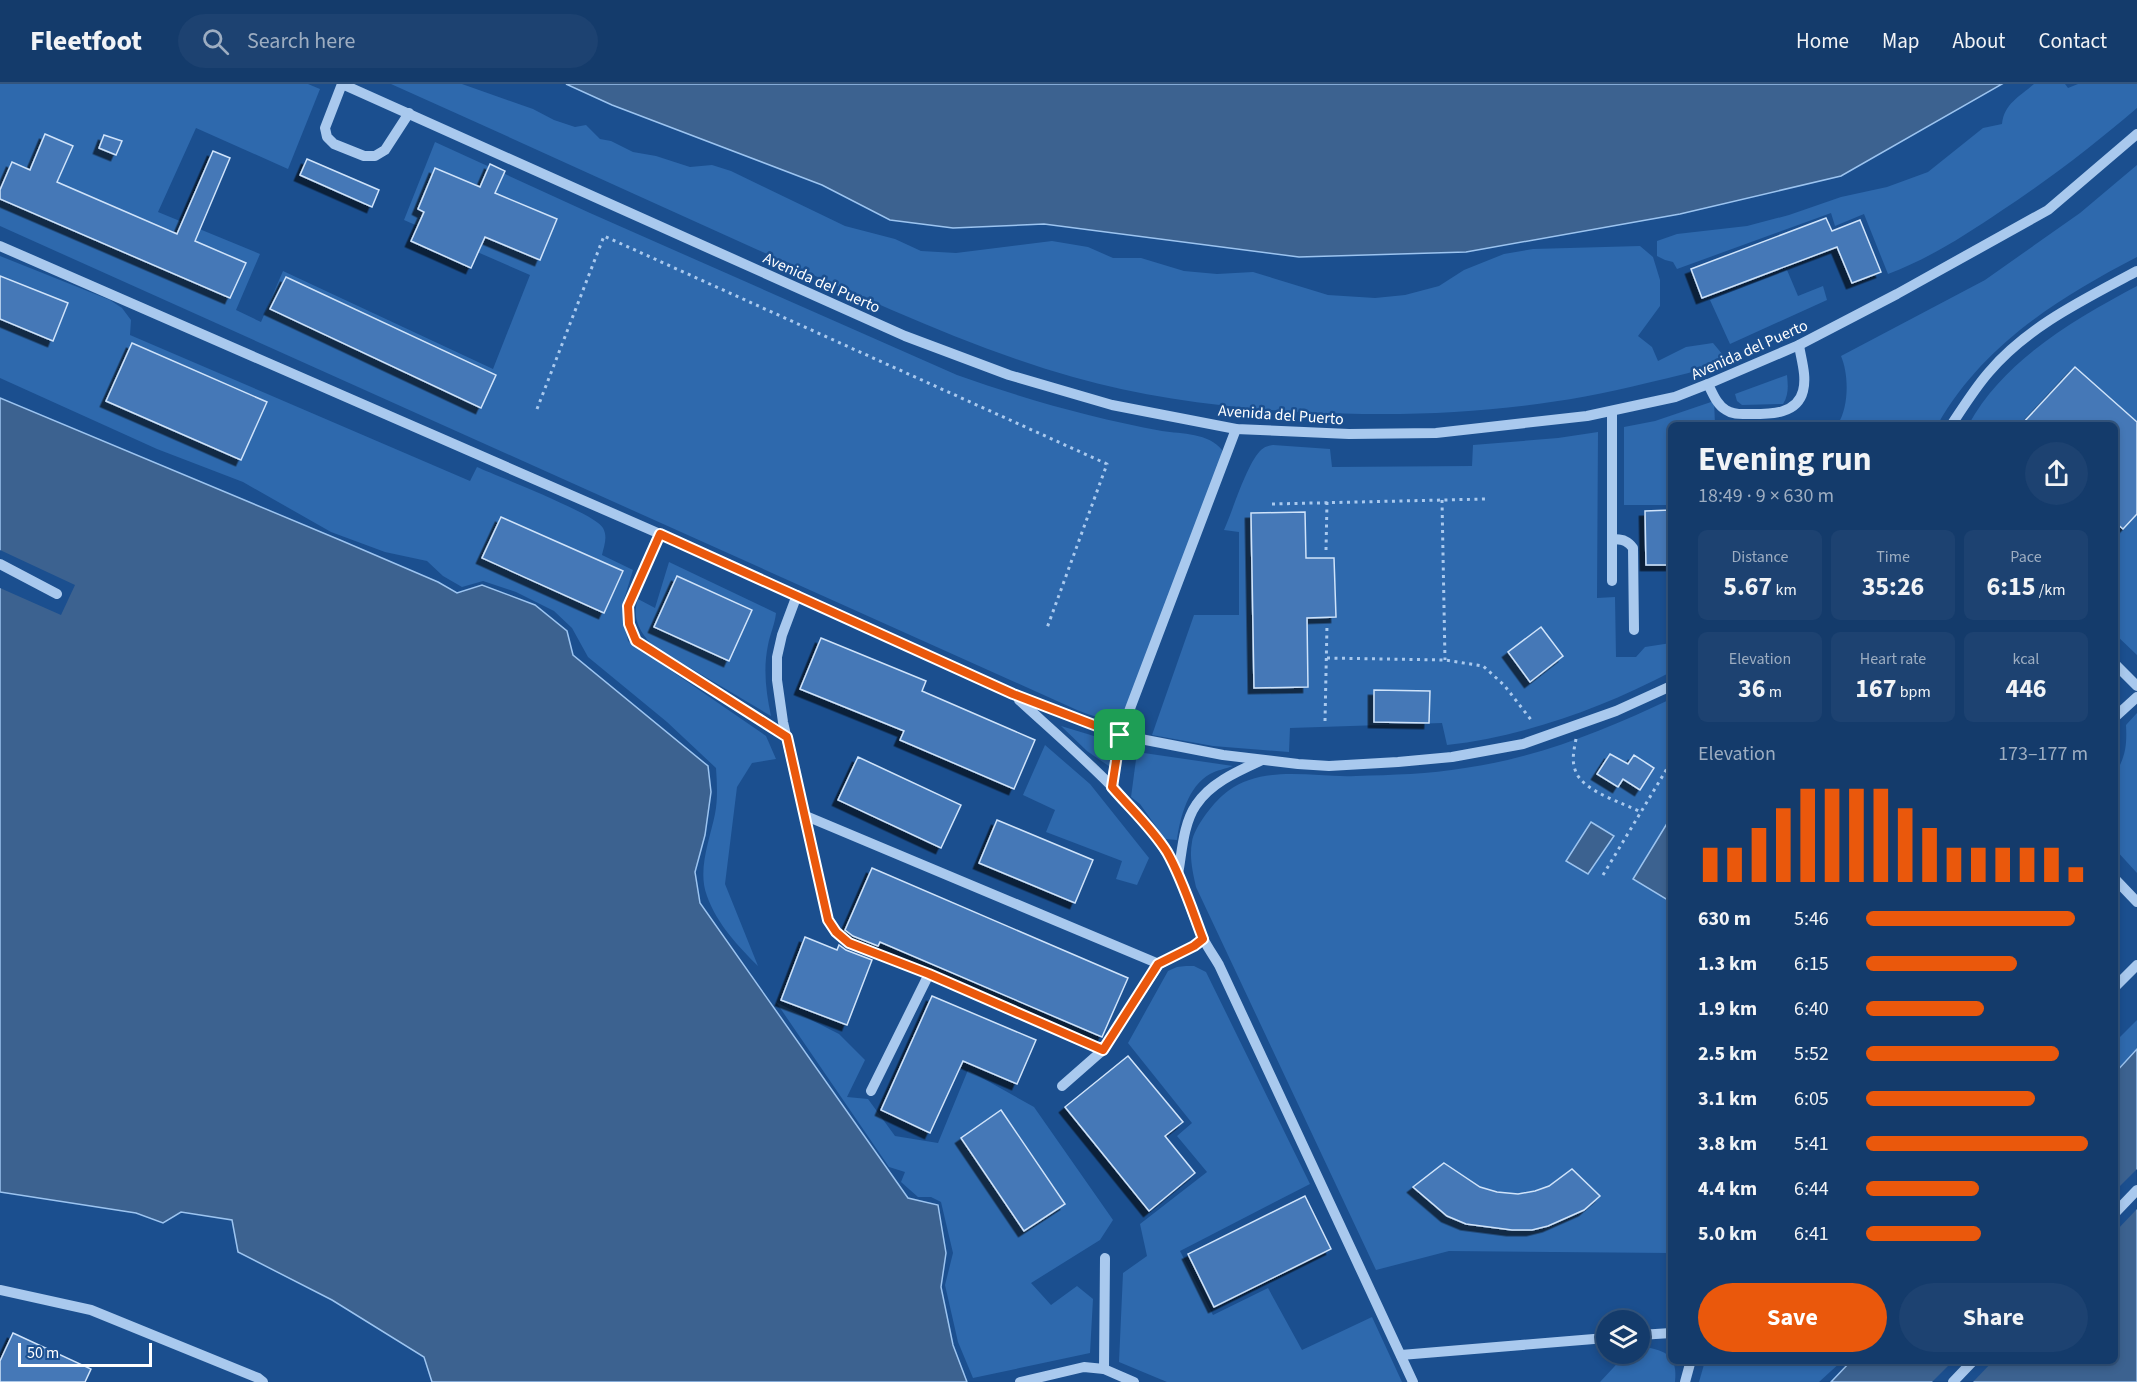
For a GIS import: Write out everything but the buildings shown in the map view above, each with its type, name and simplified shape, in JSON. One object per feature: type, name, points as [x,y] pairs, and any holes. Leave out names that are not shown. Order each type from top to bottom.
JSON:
[{"type":"street","name":"Avenida del Puerto","points":[[342,84],[915,340],[1009,375],[1112,405],[1236,429],[1349,434],[1436,433],[1587,417],[1675,397],[1799,345],[1897,294],[2048,210],[2137,134]]},
{"type":"street","points":[[342,84],[325,128],[327,137],[334,144],[364,156],[375,156],[385,150],[409,113]]},
{"type":"street","points":[[0,246],[660,534],[1013,694],[1120,735],[1188,749],[1262,760],[1329,766],[1357,765],[1488,751],[1523,744],[1560,733],[1668,687]]},
{"type":"street","points":[[1953,422],[1990,370],[2022,341],[2065,310],[2137,271]]},
{"type":"street","points":[[1708,384],[1716,401],[1732,414],[1775,419],[1793,407],[1803,392],[1804,376],[1799,345]]},
{"type":"street","points":[[1612,411],[1612,581]]},
{"type":"street","points":[[1112,787],[1120,735],[1236,429]]},
{"type":"street","points":[[660,534],[628,606],[629,624],[636,641],[787,737]]},
{"type":"street","points":[[1612,539],[1625,540],[1633,548],[1634,630]]},
{"type":"street","points":[[0,564],[57,594]]},
{"type":"street","points":[[797,595],[782,635],[777,657],[777,680],[787,737],[828,920],[836,932],[849,943],[929,974],[1103,1050]]},
{"type":"street","points":[[2118,667],[2137,686]]},
{"type":"street","points":[[1013,694],[1112,787],[1160,842],[1178,874],[1203,939],[1219,965],[1413,1382]]},
{"type":"street","points":[[2118,714],[2137,697]]},
{"type":"street","points":[[1178,874],[1186,829],[1195,806],[1210,790],[1232,774],[1262,760]]},
{"type":"street","points":[[806,816],[1158,964]]},
{"type":"street","points":[[2118,882],[2137,902]]},
{"type":"street","points":[[1062,1086],[1103,1050],[1158,964],[1203,939]]},
{"type":"street","points":[[2118,984],[2137,965]]},
{"type":"street","points":[[871,1091],[929,974]]},
{"type":"street","points":[[2118,1210],[2137,1190]]},
{"type":"street","points":[[1104,1369],[1105,1258]]},
{"type":"street","points":[[0,1290],[91,1310],[263,1382]]},
{"type":"street","points":[[1650,1334],[1668,1333]]},
{"type":"street","points":[[1401,1355],[1596,1339]]},
{"type":"street","points":[[1685,1382],[1690,1364]]},
{"type":"street","points":[[1953,1382],[1970,1364]]},
{"type":"street","points":[[1020,1382],[1084,1367],[1104,1369],[1134,1382]]},
{"type":"path","points":[[537,409],[604,236],[1107,464],[1047,628]]},
{"type":"path","points":[[1442,500],[1445,660]]},
{"type":"path","points":[[1272,504],[1486,500]]},
{"type":"path","points":[[1326,550],[1327,502]]},
{"type":"path","points":[[1325,720],[1327,625]]},
{"type":"path","points":[[1327,658],[1445,660],[1483,666],[1503,685],[1532,721]]},
{"type":"path","points":[[1576,739],[1572,756],[1576,774],[1588,787],[1641,812]]},
{"type":"path","points":[[1603,875],[1668,767]]},
{"type":"shaded area","points":[[0,84],[308,84],[320,89],[288,169],[196,128],[158,212],[260,254],[236,310],[261,322],[283,271],[493,369],[530,275],[404,220],[435,142],[957,375],[1084,414],[1162,431],[1195,435],[1210,440],[1222,450],[1221,462],[1128,706],[1109,717],[1098,717],[1077,710],[0,226]]},
{"type":"shaded area","points":[[391,84],[462,84],[533,109],[554,120],[575,127],[586,125],[600,139],[611,141],[633,152],[656,156],[690,167],[712,165],[731,171],[845,226],[895,239],[921,251],[956,253],[1052,241],[1088,247],[1113,258],[1141,258],[1184,271],[1217,274],[1253,272],[1328,295],[1375,298],[1405,295],[1439,286],[1464,270],[1504,254],[1533,249],[1640,246],[1653,257],[1660,280],[1660,306],[1638,336],[1652,347],[1658,361],[1686,347],[1713,343],[1728,361],[1604,393],[1561,401],[1476,411],[1347,414],[1274,410],[1216,405],[1130,391],[1032,365],[913,319]]},
{"type":"shaded area","points":[[566,84],[2002,84],[1841,176],[1680,214],[1466,252],[1299,257],[1044,224],[953,228],[890,220],[822,185],[612,105]]},
{"type":"shaded area","points":[[2034,84],[2065,84],[2068,88],[2078,84],[2137,84],[2137,108],[2070,162],[2019,199],[1946,246],[1903,268],[1888,274],[1864,214],[1835,226],[1831,213],[1677,269],[1673,262],[1657,256],[1657,241],[1677,234],[1747,226],[1789,215],[1841,197],[1887,187],[1928,172],[1983,128],[2002,124],[2009,106]]},
{"type":"shaded area","points":[[2137,165],[2137,257],[2079,289],[2025,326],[1977,370],[1939,422],[1839,422],[1847,390],[1841,356],[1985,280],[2080,213]]},
{"type":"shaded area","points":[[0,256],[110,300],[122,308],[131,320],[130,335],[470,481],[477,467],[565,505],[603,528],[605,542],[602,555],[633,570],[622,606],[628,641],[766,736],[776,759],[752,763],[737,787],[725,884],[758,966],[722,925],[711,906],[704,886],[705,855],[717,803],[716,768],[667,722],[588,657],[572,628],[554,611],[516,592],[483,581],[462,587],[443,576],[427,561],[385,552],[331,532],[243,482],[157,449],[0,378]]},
{"type":"shaded area","points":[[1787,270],[1798,296],[1823,286],[1827,300],[1730,344],[1710,300]]},
{"type":"shaded area","points":[[2137,286],[2137,655],[2118,637],[2118,422],[1970,422],[2001,380],[2021,361],[2043,343],[2090,312]]},
{"type":"shaded area","points":[[1787,375],[1787,394],[1783,404],[1742,405],[1737,401],[1735,394]]},
{"type":"shaded area","points":[[0,398],[340,540],[438,582],[457,593],[482,585],[535,605],[567,631],[573,655],[708,766],[711,792],[705,835],[695,872],[700,903],[908,1198],[938,1205],[946,1253],[941,1287],[953,1345],[967,1382],[432,1382],[424,1357],[332,1300],[238,1252],[232,1220],[181,1212],[163,1223],[136,1213],[0,1192]]},
{"type":"shaded area","points":[[1714,401],[1715,422],[1668,422],[1668,505],[1624,505],[1624,427],[1655,421]]},
{"type":"shaded area","points":[[1598,432],[1597,598],[1615,597],[1616,657],[1636,657],[1645,647],[1668,643],[1668,674],[1618,697],[1562,719],[1505,735],[1447,745],[1442,723],[1290,728],[1289,752],[1213,746],[1152,735],[1194,615],[1239,615],[1239,532],[1224,530],[1250,467],[1260,451],[1273,445],[1330,449],[1332,467],[1472,466],[1473,445],[1558,438]]},
{"type":"shaded area","points":[[669,562],[776,613],[768,645],[765,672],[771,716],[655,647],[645,637],[637,620],[638,599],[655,608]]},
{"type":"shaded area","points":[[1668,700],[1668,1253],[1449,1251],[1376,1270],[1196,887],[1191,853],[1197,829],[1211,807],[1223,795],[1242,783],[1258,778],[1290,774],[1340,776],[1451,770],[1544,750]]},
{"type":"shaded area","points":[[2137,713],[2137,873],[2118,852],[2118,768],[2125,750],[2126,725]]},
{"type":"shaded area","points":[[1061,726],[1117,743],[1113,769],[1087,751]]},
{"type":"shaded area","points":[[1045,745],[1090,784],[1149,858],[1137,885],[1116,879],[1122,861],[1046,832],[1055,810],[1023,795]]},
{"type":"shaded area","points":[[1137,752],[1233,766],[1202,779],[1186,803],[1177,840],[1165,839],[1140,804],[1131,797]]},
{"type":"shaded area","points":[[1591,822],[1614,836],[1588,874],[1566,861]]},
{"type":"shaded area","points":[[1668,822],[1668,900],[1633,879]]},
{"type":"shaded area","points":[[1194,966],[1206,972],[1310,1184],[1180,1251],[1213,1315],[1268,1288],[1302,1350],[1372,1317],[1402,1382],[1167,1382],[1119,1362],[1123,1273],[1147,1256],[1140,1224],[1207,1172],[1177,1136],[1192,1123],[1128,1043],[1168,971]]},
{"type":"shaded area","points":[[776,1002],[839,1034],[865,1060],[847,1097],[868,1099],[895,1136],[938,1143],[968,1070],[1034,1107],[1113,1220],[1100,1240],[1031,1283],[1051,1305],[1077,1286],[1093,1299],[1090,1353],[973,1378],[958,1342],[945,1285],[953,1253],[941,1202],[931,1197],[918,1197],[901,1182],[905,1172],[889,1167]]},
{"type":"shaded area","points":[[2137,1020],[2137,1051],[2118,1069],[2118,1039]]},
{"type":"shaded area","points":[[2137,1049],[2137,1382],[1831,1382],[1848,1364],[2118,1364],[2118,1070]]},
{"type":"shaded area","points":[[1650,1348],[1668,1355],[1668,1364],[1675,1366],[1675,1382],[1600,1382],[1617,1364],[1650,1364]]},
{"type":"shaded area","points":[[1704,1364],[1839,1364],[1819,1382],[1699,1382]]},
{"type":"pier","points":[[0,550],[75,585],[61,615],[0,588]]},
{"type":"pier","points":[[2137,1169],[2137,1209],[2118,1229],[2118,1188]]},
{"type":"pier","points":[[1950,1364],[1990,1364],[1973,1382],[1932,1382]]},
{"type":"route","points":[[660,534],[1013,694],[1120,735],[1112,787],[1166,851],[1178,874],[1203,939],[1158,964],[1103,1050],[929,974],[849,943],[836,932],[828,920],[787,737],[636,641],[629,624],[628,606],[660,534]]}]
